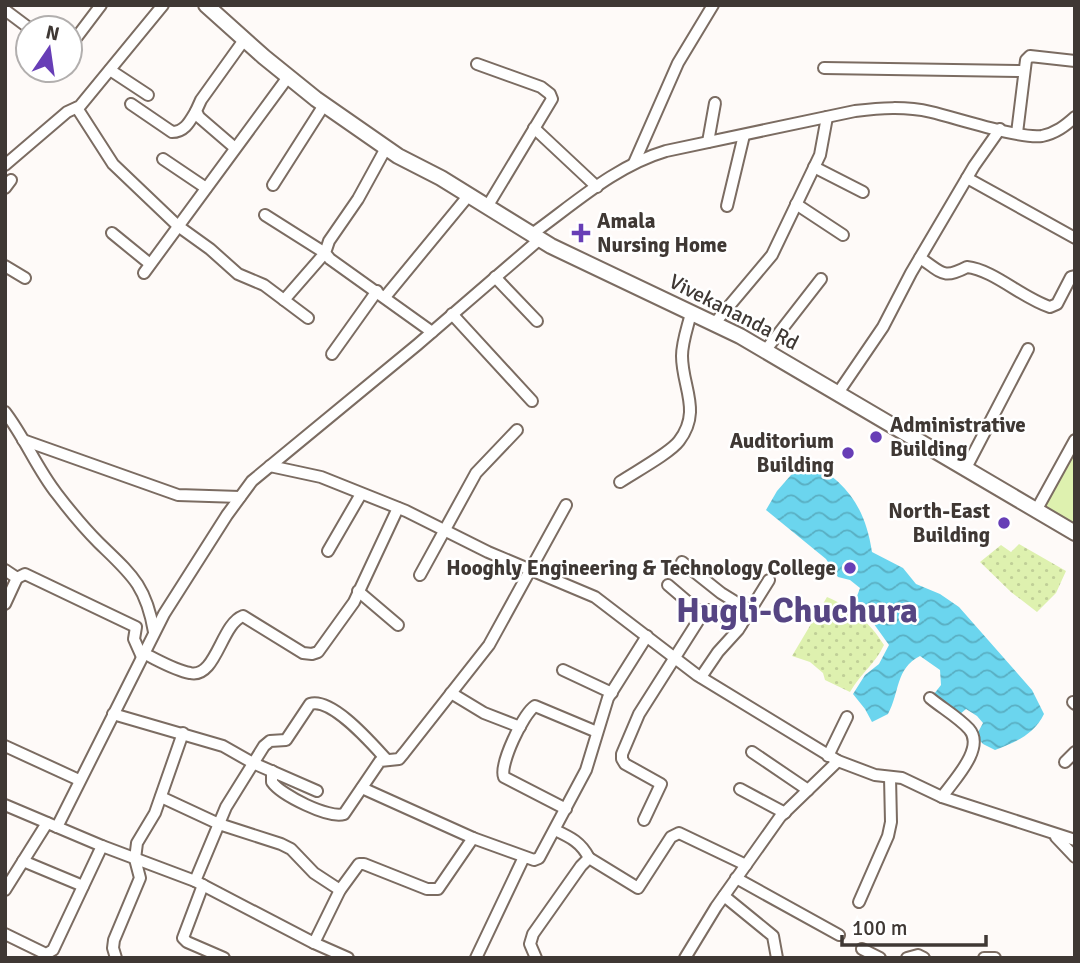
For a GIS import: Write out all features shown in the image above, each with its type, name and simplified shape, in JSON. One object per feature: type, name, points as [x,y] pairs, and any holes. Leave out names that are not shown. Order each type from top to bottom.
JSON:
[{"type":"street","points":[[84,27],[101,5]]},
{"type":"street","points":[[5,165],[67,112],[80,106],[163,5]]},
{"type":"street","name":"Vivekananda Rd","points":[[206,5],[288,77],[386,148],[536,237],[765,351],[1075,533]]},
{"type":"street","points":[[634,163],[678,63],[713,5]]},
{"type":"street","points":[[131,104],[172,132],[179,132],[186,127],[201,100],[244,40]]},
{"type":"street","points":[[1017,133],[1024,71],[1030,56],[1075,61]]},
{"type":"street","points":[[477,64],[541,87],[552,99],[487,207]]},
{"type":"street","points":[[824,68],[1024,71]]},
{"type":"street","points":[[110,70],[148,94]]},
{"type":"street","points":[[112,233],[147,269],[288,77]]},
{"type":"street","points":[[708,142],[715,103]]},
{"type":"street","points":[[273,186],[324,105]]},
{"type":"street","points":[[77,107],[117,168],[178,226],[238,274],[264,285],[308,318]]},
{"type":"street","points":[[5,890],[52,825],[79,780],[176,594],[253,481],[432,332],[536,237],[597,187],[634,163],[666,151],[880,108],[928,111],[1040,136],[1056,132],[1075,117]]},
{"type":"street","points":[[196,111],[199,117],[235,148]]},
{"type":"street","points":[[714,324],[768,261],[820,155],[827,117]]},
{"type":"street","points":[[534,128],[597,187]]},
{"type":"street","points":[[838,393],[883,327],[967,178],[1000,129]]},
{"type":"street","points":[[727,206],[744,135]]},
{"type":"street","points":[[284,300],[325,253],[329,241],[354,205],[386,148]]},
{"type":"street","points":[[163,159],[206,188]]},
{"type":"street","points":[[814,167],[863,192]]},
{"type":"street","points":[[967,178],[1075,238]]},
{"type":"street","points":[[332,354],[469,195]]},
{"type":"street","points":[[796,205],[843,234]]},
{"type":"street","points":[[265,215],[325,253],[432,332]]},
{"type":"street","points":[[920,258],[946,274],[953,275],[967,267],[986,272],[1006,286],[1050,307],[1057,304],[1068,282],[1075,276]]},
{"type":"street","points":[[5,267],[25,278]]},
{"type":"street","points":[[495,277],[537,321]]},
{"type":"street","points":[[765,351],[821,279]]},
{"type":"street","points":[[620,482],[678,443],[684,432],[689,420],[691,396],[683,368],[682,350],[691,313]]},
{"type":"street","points":[[452,314],[532,401]]},
{"type":"street","points":[[966,468],[1028,349]]},
{"type":"street","points":[[5,412],[55,492],[138,583],[151,611],[154,632]]},
{"type":"street","points":[[420,575],[481,465],[517,430]]},
{"type":"street","points":[[23,440],[178,495],[240,497]]},
{"type":"street","points":[[1037,509],[1075,440]]},
{"type":"street","points":[[270,466],[321,477],[398,508],[444,528],[488,552],[595,597],[701,677],[833,759],[863,771],[912,781],[942,797],[1075,840]]},
{"type":"street","points":[[328,551],[361,494]]},
{"type":"street","points":[[272,771],[272,782],[280,792],[339,816],[344,814],[380,761],[399,759],[489,645],[566,505]]},
{"type":"street","points":[[5,604],[17,578],[25,574],[136,627],[134,639],[143,655],[189,673],[198,674],[205,670],[231,625],[243,615],[303,653],[312,654],[318,652],[346,615],[398,508]]},
{"type":"street","points":[[682,562],[721,593],[750,611]]},
{"type":"street","points":[[5,570],[17,578]]},
{"type":"street","points":[[701,677],[741,625],[769,580]]},
{"type":"street","points":[[668,586],[702,614]]},
{"type":"street","points":[[358,591],[398,625]]},
{"type":"street","points":[[644,820],[661,784],[625,764],[622,754],[639,714],[702,614],[708,609],[712,610],[741,625]]},
{"type":"street","points":[[362,788],[473,838],[523,857],[534,860],[538,858],[591,758],[597,732],[612,693],[647,636]]},
{"type":"street","points":[[562,670],[612,693]]},
{"type":"street","points":[[451,693],[472,707],[520,727]]},
{"type":"street","points":[[930,698],[969,729],[974,743],[968,760],[942,797]]},
{"type":"street","points":[[224,958],[183,938],[219,824],[253,763],[270,741],[286,740],[306,709],[317,702],[346,719],[386,759]]},
{"type":"street","points":[[566,809],[505,777],[502,773],[503,766],[526,714],[535,706],[597,732]]},
{"type":"street","points":[[113,713],[223,746],[253,763],[317,791]]},
{"type":"street","points":[[685,958],[736,878],[785,813],[833,759],[847,717]]},
{"type":"street","points":[[116,957],[114,940],[140,878],[135,859],[137,843],[155,813],[183,733]]},
{"type":"street","points":[[5,746],[79,780]]},
{"type":"street","points":[[1065,762],[1075,751]]},
{"type":"street","points":[[752,752],[808,790]]},
{"type":"street","points":[[859,902],[888,836],[891,822],[890,777]]},
{"type":"street","points":[[740,789],[785,813]]},
{"type":"street","points":[[160,797],[219,824],[291,849],[314,873],[340,890]]},
{"type":"street","points":[[5,805],[199,883],[348,958]]},
{"type":"street","points":[[555,830],[576,840],[589,858],[638,888],[671,837],[679,833],[746,865]]},
{"type":"street","points":[[1051,833],[1075,856]]},
{"type":"street","points":[[314,943],[340,890],[355,868],[364,864],[428,889],[438,889],[473,838]]},
{"type":"street","points":[[5,934],[46,954],[53,950],[102,846]]},
{"type":"street","points":[[476,958],[523,857]]},
{"type":"street","points":[[536,958],[530,944],[533,934],[589,858]]},
{"type":"street","points":[[23,862],[83,886]]},
{"type":"street","points":[[736,878],[839,935]]},
{"type":"street","points":[[724,896],[774,936],[776,958]]},
{"type":"street","points":[[862,949],[880,958]]},
{"type":"street","points":[[907,958],[918,955],[924,958]]},
{"type":"street","points":[[984,958],[995,958]]},
{"type":"green space","points":[[1075,443],[1075,525],[1039,508]]},
{"type":"green space","points":[[1019,544],[1066,571],[1056,593],[1037,612],[1011,592],[980,562],[1001,545],[1011,552]]},
{"type":"green space","points":[[827,597],[859,616],[884,645],[850,692],[825,680],[823,673],[810,662],[792,656]]},
{"type":"water","points":[[805,459],[832,476],[851,496],[864,521],[872,552],[903,568],[916,584],[940,594],[959,607],[1032,690],[1044,714],[1029,733],[995,750],[983,744],[976,736],[983,723],[966,709],[959,715],[934,694],[941,685],[940,670],[920,656],[906,667],[902,674],[888,714],[872,722],[853,694],[865,675],[879,664],[889,645],[856,599],[860,588],[850,580],[838,577],[826,559],[766,510],[777,491]]},
{"type":"place","name":"Amala Nursing Home","points":[[581,233]]},
{"type":"place","name":"Administrative Building","points":[[876,437]]},
{"type":"place","name":"Auditorium Building","points":[[848,453]]},
{"type":"place","name":"North-East Building","points":[[1004,523]]},
{"type":"place","name":"Hooghly Engineering & Technology College","points":[[850,568]]},
{"type":"district","name":"Hugli-Chuchura","points":[[797,610]]}]
